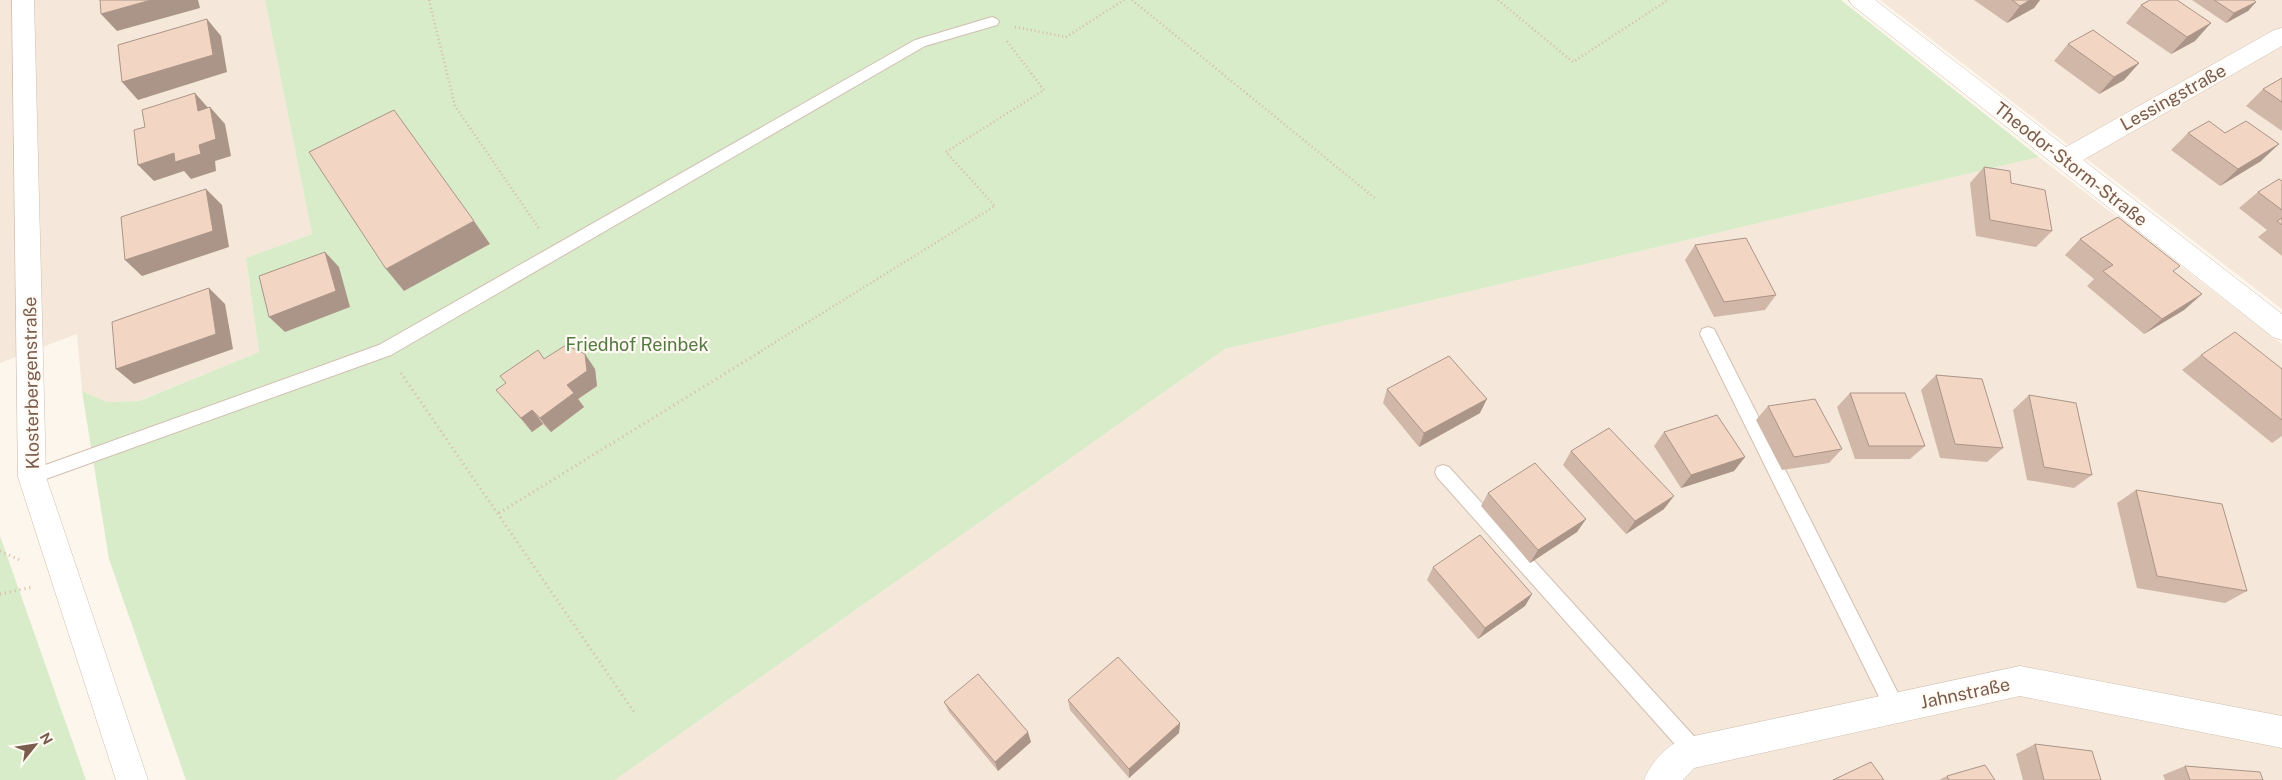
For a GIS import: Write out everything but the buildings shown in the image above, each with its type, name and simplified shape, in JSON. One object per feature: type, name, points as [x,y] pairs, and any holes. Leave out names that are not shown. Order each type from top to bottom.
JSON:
[{"type":"street","name":"Klosterbergenstraße","points":[[23,0],[32,477],[132,780]]},
{"type":"street","name":"Theodor-Storm-Straße","points":[[1860,0],[2282,329]]},
{"type":"street","name":"Lessingstraße","points":[[2065,159],[2282,36]]},
{"type":"street","name":"Jahnstraße","points":[[1660,780],[1686,754],[2020,681],[2282,732]]},
{"type":"lane","points":[[32,477],[385,350],[920,43],[992,22]]},
{"type":"lane","points":[[1708,334],[1894,708]]},
{"type":"lane","points":[[1443,472],[1695,752]]},
{"type":"path","points":[[429,0],[455,106],[555,251]]},
{"type":"path","points":[[992,22],[1066,36],[1124,0]]},
{"type":"path","points":[[1132,0],[1376,199]]},
{"type":"path","points":[[1498,0],[1573,62],[1668,0]]},
{"type":"path","points":[[499,513],[995,206],[946,152],[1044,90],[992,22]]},
{"type":"path","points":[[385,350],[499,513],[634,712]]},
{"type":"shaded area","points":[[0,0],[265,0],[312,234],[246,258],[259,352],[138,401],[107,402],[82,391],[77,334],[0,363]]},
{"type":"shaded area","points":[[1880,0],[2282,0],[2282,309]]},
{"type":"shaded area","points":[[2039,157],[2282,344],[2282,780],[615,780],[1225,349]]},
{"type":"green space","name":"Friedhof Reinbek","points":[[265,0],[1841,0],[2039,157],[1225,349],[615,780],[186,780],[109,559],[82,391],[107,402],[139,401],[259,352],[246,258],[312,234]]},
{"type":"green space","points":[[0,536],[86,780],[0,780]]}]
